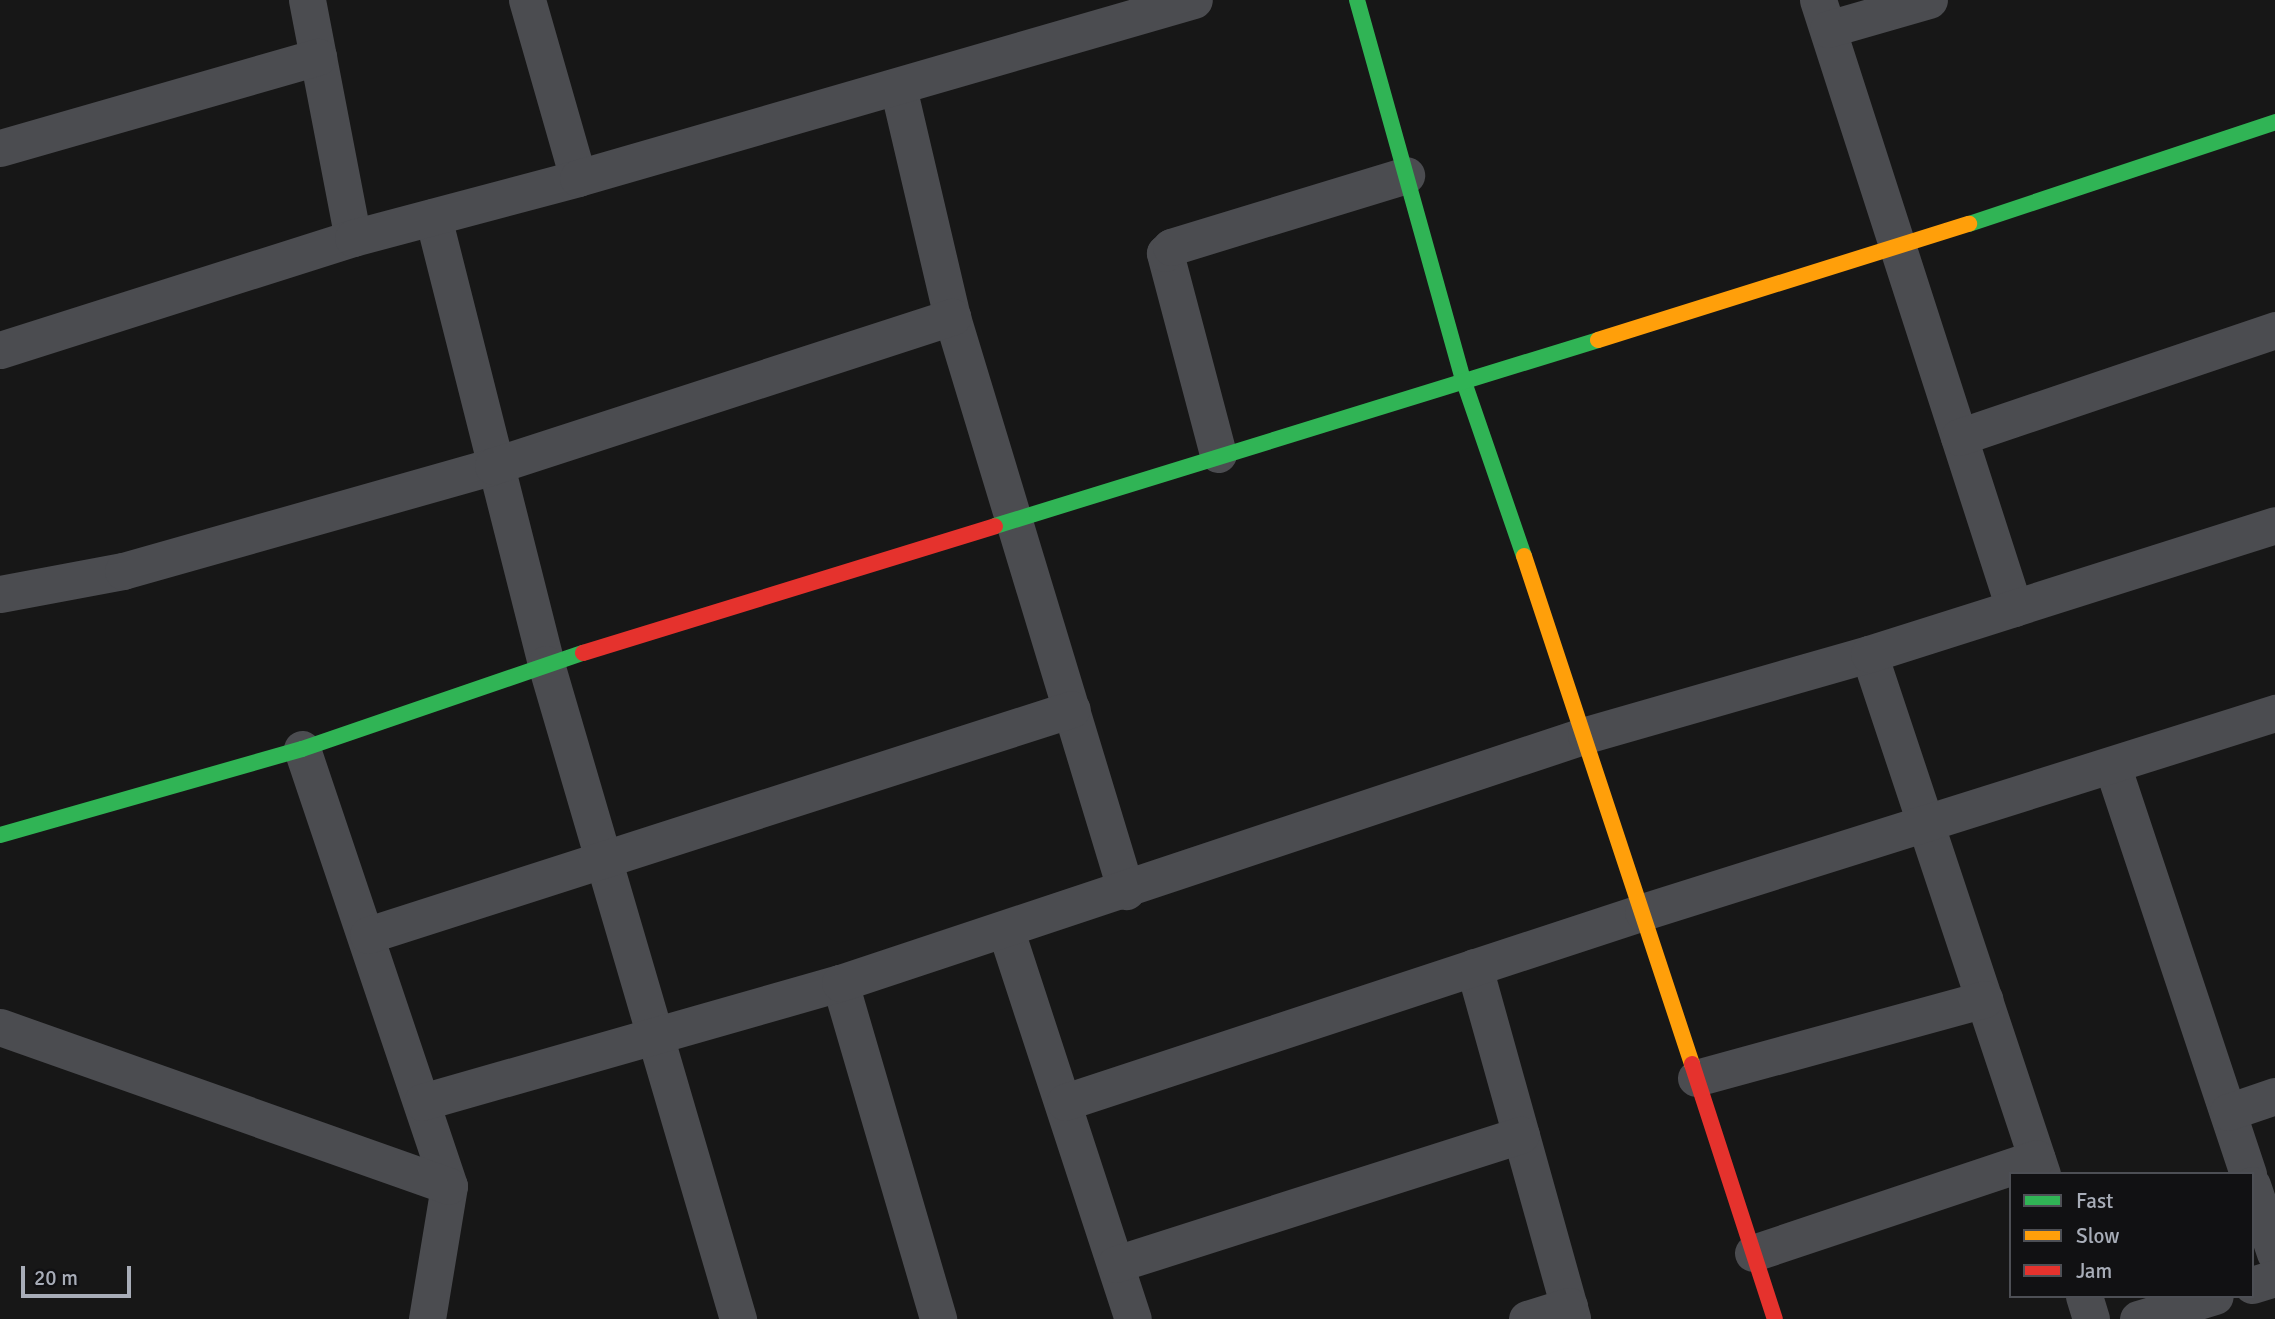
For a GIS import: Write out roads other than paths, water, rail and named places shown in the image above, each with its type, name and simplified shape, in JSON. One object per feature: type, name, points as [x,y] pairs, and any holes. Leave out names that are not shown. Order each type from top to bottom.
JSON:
[{"type":"street","points":[[307,0],[353,238]]},
{"type":"street","points":[[527,0],[578,178]]},
{"type":"street","points":[[0,350],[353,238],[578,178],[898,87],[1102,14],[1194,0]]},
{"type":"street","points":[[1357,0],[1464,382],[1586,735],[1775,1319]]},
{"type":"street","points":[[1929,0],[1823,14],[1901,247],[2014,608]]},
{"type":"street","points":[[0,148],[318,57]]},
{"type":"street","points":[[898,87],[952,317],[1126,891]]},
{"type":"street","points":[[0,835],[302,749],[546,664],[1218,454],[1464,382],[1901,247],[2275,122]]},
{"type":"street","points":[[1218,454],[1165,253],[1171,247],[1406,175]]},
{"type":"street","points":[[433,217],[493,466],[546,664],[653,1037],[738,1319]]},
{"type":"street","points":[[0,594],[123,571],[493,466],[952,317]]},
{"type":"street","points":[[1959,438],[2275,330]]},
{"type":"street","points":[[422,1102],[840,982],[1126,891],[1586,735],[1869,654],[2275,525]]},
{"type":"street","points":[[1869,654],[1923,825],[2040,1166],[2020,1172]]},
{"type":"street","points":[[368,936],[1072,709]]},
{"type":"street","points":[[1065,1102],[1643,912],[2275,713]]},
{"type":"street","points":[[302,749],[368,936],[449,1186],[427,1319]]},
{"type":"street","points":[[2112,765],[2247,1172]]},
{"type":"street","points":[[1006,930],[1065,1102],[1133,1319]]},
{"type":"street","points":[[1474,967],[1570,1312],[1527,1319]]},
{"type":"street","points":[[840,982],[939,1319]]},
{"type":"street","points":[[1696,1078],[1984,999]]},
{"type":"street","points":[[0,1027],[449,1186]]},
{"type":"street","points":[[2228,1112],[2275,1096]]},
{"type":"street","points":[[1116,1264],[1521,1135]]},
{"type":"street","points":[[1753,1253],[2009,1175]]},
{"type":"street","points":[[2254,1191],[2275,1253]]},
{"type":"street","points":[[2254,1284],[2275,1278]]},
{"type":"street","points":[[2085,1298],[2091,1319]]},
{"type":"street","points":[[2138,1319],[2208,1298]]}]
